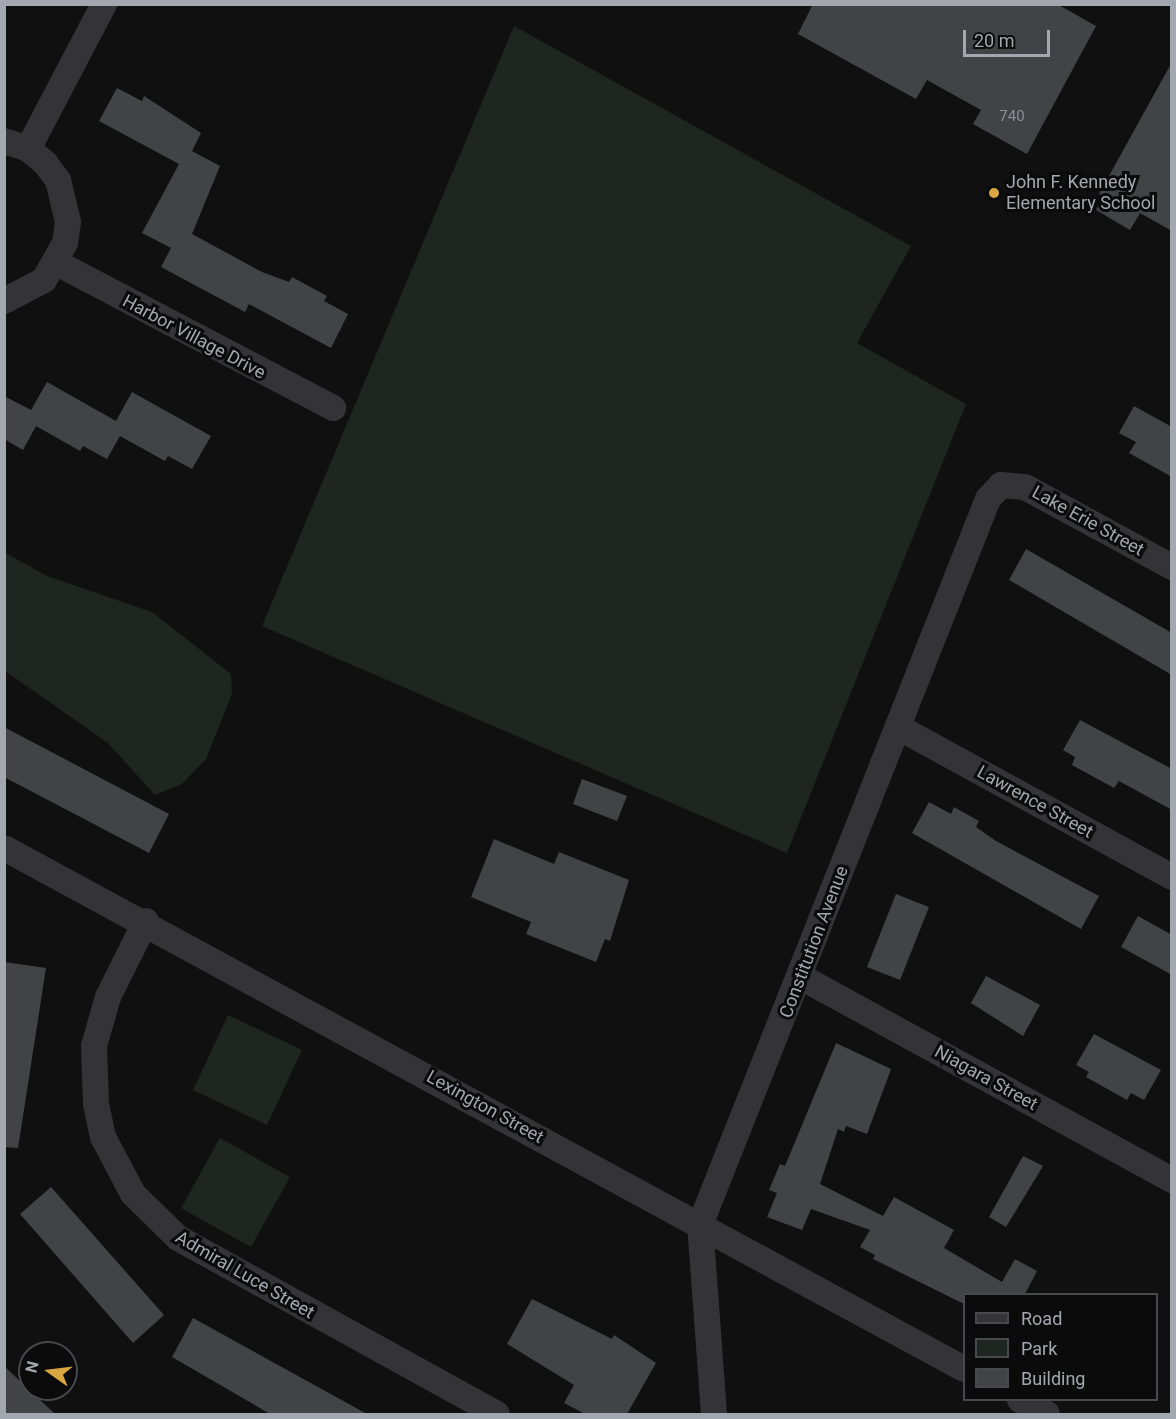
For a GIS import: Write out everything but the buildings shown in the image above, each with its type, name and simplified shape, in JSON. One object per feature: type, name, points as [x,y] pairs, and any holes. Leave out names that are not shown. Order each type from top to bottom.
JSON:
[{"type":"street","points":[[4,301],[28,292],[57,263],[68,222],[66,200],[58,180],[16,145],[104,4]]},
{"type":"street","name":"Harbor Village Drive","points":[[57,263],[333,408]]},
{"type":"street","name":"Lake Erie Street","points":[[1001,485],[1025,487],[1172,567]]},
{"type":"street","name":"Constitution Avenue","points":[[714,1414],[700,1225],[801,977],[988,499],[1001,485]]},
{"type":"street","name":"Lawrence Street","points":[[898,727],[1172,877]]},
{"type":"street","name":"Lexington Street","points":[[4,848],[146,921],[963,1368]]},
{"type":"street","name":"Admiral Luce Street","points":[[146,921],[108,997],[94,1046],[96,1104],[103,1137],[133,1194],[178,1238],[497,1414]]},
{"type":"street","name":"Niagara Street","points":[[801,977],[1172,1180]]},
{"type":"street","points":[[1022,1401],[1047,1414]]},
{"type":"green space","points":[[514,26],[911,246],[857,343],[966,404],[787,853],[262,626]]},
{"type":"green space","points":[[4,552],[47,576],[152,612],[231,674],[232,694],[206,759],[182,784],[155,795],[108,743],[5,671]]},
{"type":"green space","points":[[228,1015],[302,1050],[267,1125],[193,1090]]},
{"type":"green space","points":[[220,1138],[290,1177],[251,1247],[181,1208]]},
{"type":"place","name":"John F. Kennedy Elementary School","points":[[994,193]]}]
